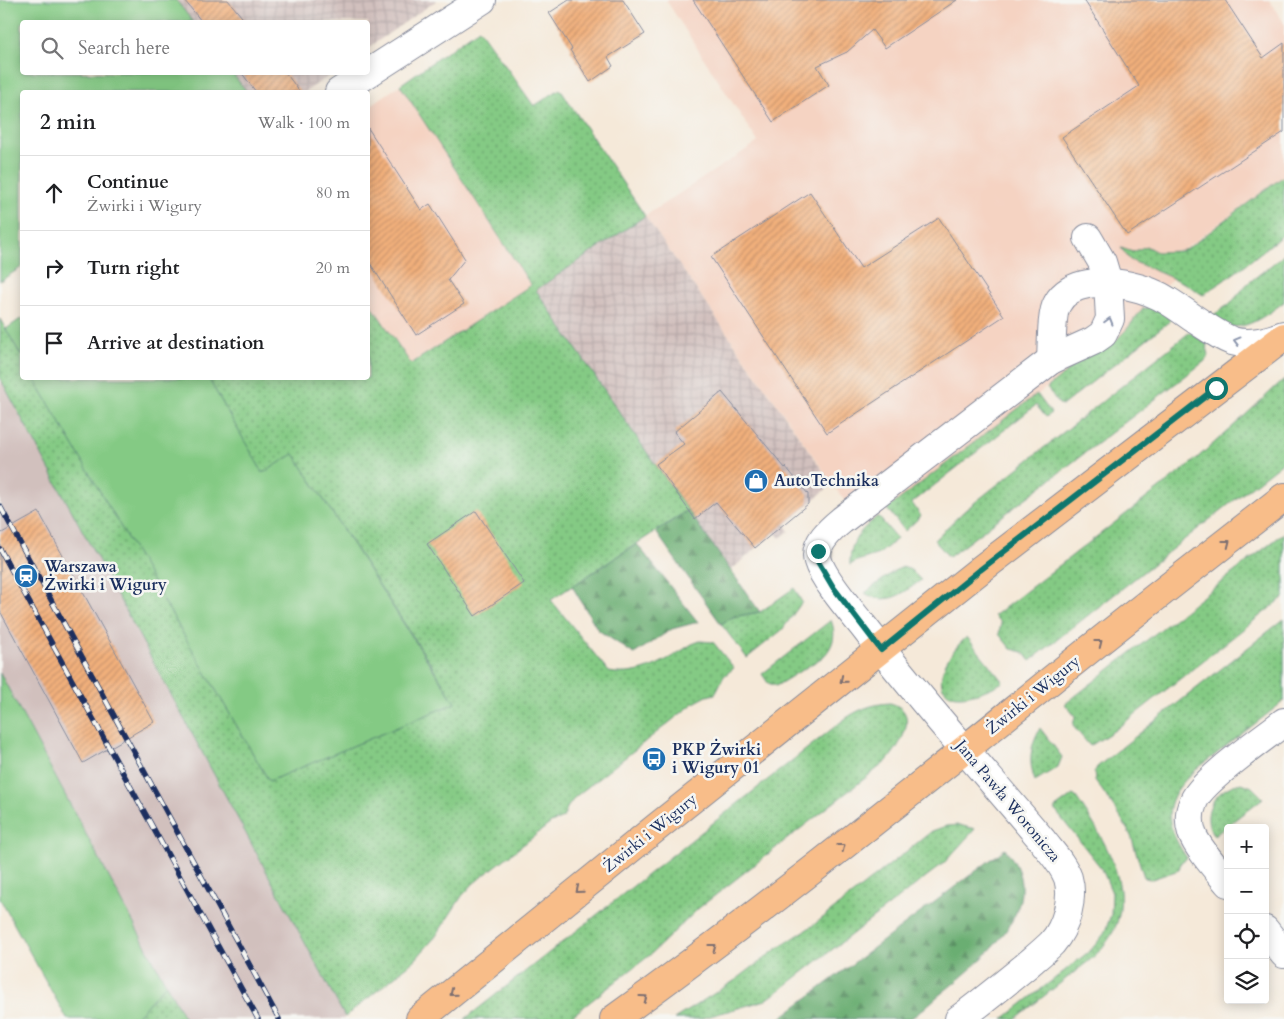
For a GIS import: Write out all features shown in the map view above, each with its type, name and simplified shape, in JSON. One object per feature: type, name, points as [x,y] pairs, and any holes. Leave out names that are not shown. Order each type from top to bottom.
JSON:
[{"type":"main road","name":"Żwirki i Wigury","points":[[420,1019],[657,827],[980,570],[1284,336]]},
{"type":"main road","name":"Żwirki i Wigury","points":[[614,1019],[742,925],[1284,498]]},
{"type":"street","points":[[370,72],[482,0]]},
{"type":"street","points":[[342,90],[365,75]]},
{"type":"street","points":[[1033,304],[1053,332],[1066,342],[1082,347],[1103,334],[1108,328],[1111,312],[1108,282],[1102,262],[1088,238]]},
{"type":"street","points":[[1052,360],[1056,304],[1076,286],[1108,282],[1141,289],[1167,300],[1220,336],[1234,341],[1247,344],[1268,341],[1284,336]]},
{"type":"street","name":"Jana Pawła Woronicza","points":[[959,1019],[1007,982],[1052,942],[1062,926],[1069,908],[1068,878],[1063,867],[881,650],[843,601],[817,560],[821,542],[842,520],[1052,360],[1082,347]]},
{"type":"street","points":[[1224,877],[1192,835],[1189,821],[1193,802],[1201,789],[1218,774],[1284,722]]},
{"type":"street","points":[[1269,935],[1284,954]]},
{"type":"shaded area","points":[[176,0],[437,0],[370,47],[370,20],[191,20]]},
{"type":"shaded area","points":[[666,0],[1269,0],[1284,23],[1284,176],[1183,250],[1157,252],[1149,247],[1142,247],[1133,252],[1121,248],[1130,260],[1173,278],[1142,309],[1127,329],[1114,342],[1084,359],[863,527],[645,216],[758,142]]},
{"type":"shaded area","points":[[234,75],[330,75],[308,90],[245,90]]},
{"type":"shaded area","points":[[400,85],[531,285],[410,364],[370,303],[370,106]]},
{"type":"shaded area","points":[[645,216],[832,484],[785,525],[789,531],[780,538],[775,532],[730,571],[535,289]]},
{"type":"shaded area","points":[[0,378],[345,1017],[343,1019],[185,1019],[0,673]]},
{"type":"green space","points":[[0,0],[176,0],[191,20],[20,20],[20,75],[234,75],[245,90],[20,90],[20,268],[0,281]]},
{"type":"green space","points":[[479,29],[534,106],[560,89],[645,216],[536,290],[688,510],[551,600],[609,672],[621,673],[643,670],[700,641],[713,642],[734,668],[724,676],[715,694],[694,703],[575,797],[563,818],[551,823],[474,883],[462,896],[436,936],[415,960],[345,1017],[0,378],[0,319],[20,354],[20,380],[35,380],[269,781],[455,703],[294,454],[263,473],[209,380],[370,380],[370,303],[411,364],[531,285],[400,85]]},
{"type":"green space","points":[[1284,176],[1284,234],[1203,295],[1186,284],[1130,260],[1121,248],[1133,252],[1146,246],[1157,252],[1187,249]]},
{"type":"green space","points":[[1284,255],[1284,302],[1271,312],[1247,325],[1230,326],[1222,324],[1212,316],[1231,303],[1247,284]]},
{"type":"green space","points":[[1151,307],[1159,310],[1171,320],[1063,405],[1059,404],[1047,388],[1084,358],[1114,342],[1127,329],[1142,309]]},
{"type":"green space","points":[[20,319],[20,354],[6,329]]},
{"type":"green space","points":[[1190,332],[1206,343],[1209,355],[1205,361],[949,557],[934,540],[964,511]]},
{"type":"green space","points":[[1284,379],[1284,461],[1030,661],[1023,652],[1011,649],[999,634],[1001,623],[994,616],[1188,466]]},
{"type":"green space","points":[[35,380],[209,380],[263,473],[294,454],[455,703],[269,781]]},
{"type":"green space","points":[[1037,394],[1051,413],[1046,417],[1036,405],[912,503],[921,516],[905,531],[887,509]]},
{"type":"green space","points":[[688,510],[760,612],[733,617],[721,624],[656,532]]},
{"type":"green space","points":[[878,516],[897,539],[879,554],[850,565],[852,549],[857,537]]},
{"type":"green space","points":[[1284,533],[1284,597],[1115,730],[1090,746],[1073,726],[1075,716],[1065,704]]},
{"type":"green space","points":[[637,544],[698,622],[672,629],[634,654],[598,630],[572,586]]},
{"type":"green space","points":[[903,567],[911,570],[921,580],[895,597],[881,599],[865,593],[894,571]]},
{"type":"green space","points":[[794,588],[802,602],[782,630],[747,658],[721,624],[733,617],[760,612]]},
{"type":"green space","points":[[1284,619],[1284,701],[1197,769],[1177,790],[1172,801],[1170,821],[1173,833],[1187,858],[1181,862],[1179,870],[1149,880],[1144,877],[1131,836],[1095,780],[1094,773],[1097,767]]},
{"type":"green space","points":[[831,620],[834,636],[829,649],[823,657],[776,686],[768,683],[762,674]]},
{"type":"green space","points":[[967,637],[1003,682],[975,694],[953,695],[948,693],[943,687],[941,680],[942,672],[956,648]]},
{"type":"green space","points":[[0,673],[166,984],[134,1019],[67,1019],[0,899]]},
{"type":"green space","points":[[890,703],[900,707],[905,713],[907,721],[902,738],[887,761],[699,908],[650,955],[568,1019],[465,1019],[842,721],[864,708]]},
{"type":"green space","points":[[1040,728],[1062,757],[1058,767],[1035,781],[1031,767],[1031,754]]},
{"type":"green space","points":[[1242,783],[1252,787],[1263,798],[1229,824],[1224,824],[1224,828],[1214,836],[1208,819],[1209,810],[1217,795],[1233,785]]},
{"type":"green space","points":[[1073,795],[1087,814],[1108,851],[1116,871],[1120,891],[1120,911],[1114,930],[1094,956],[1015,1019],[1003,1019],[1091,950],[1104,934],[1111,915],[1112,893],[1102,869],[1054,809]]},
{"type":"green space","points":[[959,825],[975,829],[944,863],[766,1000],[700,1019],[674,1019],[737,979],[775,950],[815,924],[932,831],[946,826]]},
{"type":"green space","points":[[1005,849],[1018,870],[1021,890],[1017,910],[1007,929],[976,964],[916,1015],[909,1019],[779,1019]]},
{"type":"green space","points":[[166,984],[185,1019],[134,1019]]},
{"type":"building","points":[[184,0],[228,0],[244,20],[200,20]]},
{"type":"building","points":[[569,0],[623,0],[645,34],[608,57],[613,66],[590,82],[549,13]]},
{"type":"building","points":[[693,0],[957,0],[885,48],[872,30],[847,52],[817,66],[829,85],[773,122]]},
{"type":"building","points":[[1084,0],[1225,0],[1263,58],[1284,43],[1284,132],[1127,235],[1062,137],[1139,86]]},
{"type":"building","points":[[243,75],[287,75],[298,90],[254,90]]},
{"type":"building","points":[[370,131],[421,210],[430,204],[465,259],[448,280],[464,304],[416,335],[370,263]]},
{"type":"building","points":[[810,192],[861,268],[939,218],[1004,316],[827,433],[711,257]]},
{"type":"building","name":"AutoTechnika","points":[[722,392],[808,494],[808,504],[755,548],[716,502],[695,519],[656,464],[684,444],[674,432]]},
{"type":"building","points":[[476,511],[524,583],[475,616],[427,544]]},
{"type":"building","points":[[39,512],[154,722],[83,763],[0,611],[0,534]]},
{"type":"railway","points":[[0,506],[279,1019]]},
{"type":"railway","points":[[0,549],[258,1019]]},
{"type":"place","name":"AutoTechnika","points":[[756,481]]},
{"type":"place","name":"Warszawa Żwirki i Wigury","points":[[26,576]]},
{"type":"place","name":"PKP Żwirki i Wigury 01","points":[[654,759]]},
{"type":"route","points":[[818,551],[817,560],[833,587],[881,650],[980,570],[1216,388]]}]
